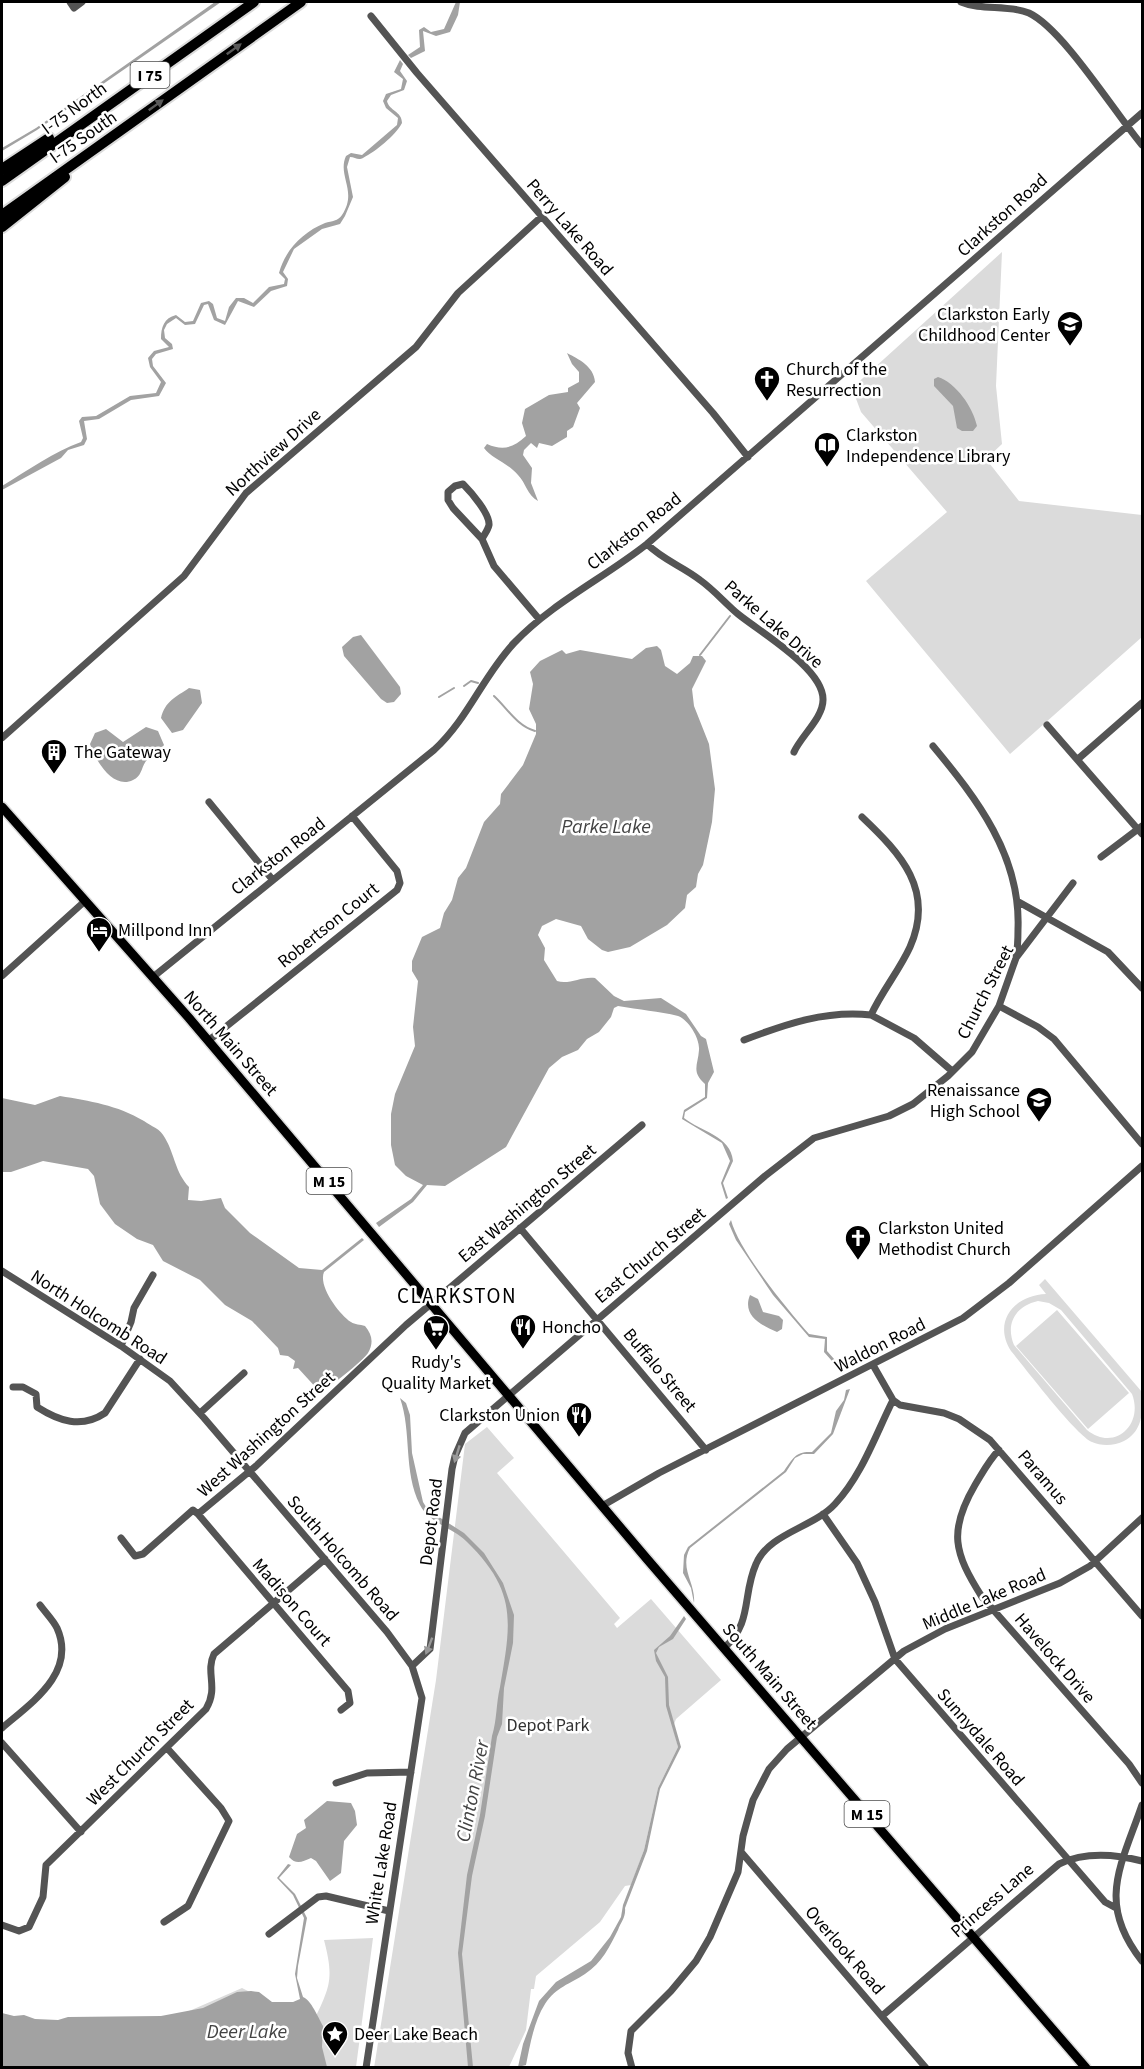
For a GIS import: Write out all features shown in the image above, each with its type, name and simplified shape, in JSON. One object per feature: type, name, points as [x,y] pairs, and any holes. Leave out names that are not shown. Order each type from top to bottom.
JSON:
[{"type":"highway","name":"I-75 North","points":[[2,181],[86,119],[254,2]]},
{"type":"highway","name":"I-75 South","points":[[2,215],[301,2]]},
{"type":"highway","points":[[2,169],[76,120],[86,119]]},
{"type":"highway","points":[[2,227],[126,126]]},
{"type":"main road","name":"North Main Street","points":[[2,807],[153,977],[430,1304]]},
{"type":"main road","name":"South Main Street","points":[[430,1304],[1086,2067]]},
{"type":"street","points":[[70,2],[74,8],[82,2]]},
{"type":"street","points":[[961,2],[978,6],[998,4],[1029,13],[1046,24],[1143,145]]},
{"type":"street","name":"Perry Lake Road","points":[[371,16],[748,457]]},
{"type":"street","name":"Clarkston Road","points":[[153,977],[452,734],[501,658],[539,619],[615,569],[647,544],[1143,113]]},
{"type":"street","name":"Northview Drive","points":[[2,738],[184,576],[246,493],[416,347],[458,293],[542,217]]},
{"type":"street","points":[[482,538],[489,526],[488,519],[470,490],[463,484],[455,486],[448,492],[448,500],[482,538],[494,566],[539,619]]},
{"type":"street","name":"Parke Lake Drive","points":[[647,544],[664,560],[699,578],[735,611],[803,664],[816,678],[822,689],[824,702],[794,752]]},
{"type":"street","points":[[1078,759],[1143,703]]},
{"type":"street","points":[[1047,725],[1141,829],[1101,857]]},
{"type":"street","points":[[933,746],[985,814],[1005,854],[1015,884],[1019,918],[1016,958]]},
{"type":"street","points":[[209,802],[272,879]]},
{"type":"street","name":"Robertson Court","points":[[208,1041],[397,890],[400,883],[397,871],[352,816]]},
{"type":"street","points":[[862,817],[903,858],[914,884],[919,910],[910,948],[882,993],[872,1015]]},
{"type":"street","name":"Church Street","points":[[812,1139],[824,1133],[889,1116],[913,1104],[972,1052],[999,1006],[1016,958],[1073,883]]},
{"type":"street","points":[[2,976],[85,901]]},
{"type":"street","points":[[1017,901],[1048,916],[1108,952],[1143,988]]},
{"type":"street","points":[[999,1006],[1038,1027],[1054,1039],[1143,1144]]},
{"type":"street","points":[[744,1040],[788,1023],[819,1016],[850,1013],[872,1015],[914,1038],[952,1071]]},
{"type":"street","name":"East Washington Street","points":[[430,1304],[642,1125]]},
{"type":"street","name":"East Church Street","points":[[508,1395],[812,1139]]},
{"type":"street","name":"Waldon Road","points":[[602,1506],[615,1496],[963,1318],[988,1301],[1143,1166]]},
{"type":"street","name":"Buffalo Street","points":[[520,1228],[706,1450]]},
{"type":"street","name":"North Holcomb Road","points":[[2,1271],[121,1346],[170,1382],[200,1413],[249,1471]]},
{"type":"street","points":[[121,1346],[134,1308],[153,1275]]},
{"type":"street","name":"West Washington Street","points":[[121,1538],[135,1556],[143,1554],[193,1510],[198,1514],[249,1471],[430,1304]]},
{"type":"street","points":[[13,1387],[23,1387],[36,1394],[37,1407],[55,1419],[71,1423],[96,1419],[105,1413],[140,1359]]},
{"type":"street","points":[[724,1648],[738,1633],[752,1578],[761,1555],[780,1539],[833,1506],[855,1477],[893,1400],[873,1365]]},
{"type":"street","points":[[200,1413],[244,1373]]},
{"type":"street","name":"Depot Road","points":[[412,1666],[425,1656],[432,1642],[455,1456],[465,1433],[508,1395]]},
{"type":"street","name":"Paramus","points":[[893,1400],[900,1405],[929,1409],[959,1419],[981,1432],[1143,1616]]},
{"type":"street","name":"Havelock Drive","points":[[999,1450],[992,1457],[967,1499],[959,1519],[956,1536],[958,1552],[965,1571],[993,1610],[1129,1764],[1143,1784]]},
{"type":"street","name":"South Holcomb Road","points":[[249,1471],[387,1632],[412,1666]]},
{"type":"street","name":"Madison Court","points":[[198,1514],[348,1691],[350,1703],[341,1710]]},
{"type":"street","name":"Sunnydale Road","points":[[823,1514],[857,1563],[875,1602],[895,1659],[1067,1860],[1105,1902],[1116,1908]]},
{"type":"street","name":"Middle Lake Road","points":[[632,2067],[628,2053],[631,2031],[696,1961],[726,1902],[742,1853],[742,1836],[753,1800],[770,1769],[787,1749],[895,1659],[933,1635],[1041,1593],[1095,1561],[1143,1518]]},
{"type":"street","name":"West Church Street","points":[[2,1925],[19,1931],[32,1923],[45,1889],[46,1865],[197,1719],[210,1701],[214,1692],[210,1663],[214,1654],[325,1559]]},
{"type":"street","points":[[2,1728],[45,1689],[58,1670],[61,1642],[56,1627],[40,1605]]},
{"type":"street","name":"White Lake Road","points":[[366,2067],[422,1698],[412,1666]]},
{"type":"street","points":[[2,1743],[81,1832]]},
{"type":"street","points":[[164,1922],[188,1906],[229,1821],[221,1808],[167,1748]]},
{"type":"street","points":[[336,1783],[367,1773],[411,1772]]},
{"type":"street","points":[[1143,1805],[1124,1855],[1117,1886],[1116,1908],[1125,1936],[1143,1961]]},
{"type":"street","name":"Overlook Road","points":[[742,1853],[926,2067]]},
{"type":"street","name":"Princess Lane","points":[[882,2016],[1047,1873],[1067,1860],[1103,1855],[1124,1855],[1143,1861]]},
{"type":"street","points":[[269,1934],[318,1897],[326,1896],[389,1911]]},
{"type":"green space","points":[[1002,252],[996,386],[1002,444],[986,459],[1019,501],[1142,515],[1142,637],[1010,754],[866,581],[947,512],[861,412],[852,388]]},
{"type":"green space","points":[[1045,1279],[1142,1392],[1142,1413],[1138,1426],[1135,1432],[1124,1441],[1103,1445],[1084,1437],[1011,1351],[1004,1330],[1006,1320],[1016,1305],[1025,1299],[1046,1294],[1039,1285]],"holes":[[[1038,1301],[1049,1303],[1061,1310],[1132,1394],[1135,1405],[1134,1416],[1124,1432],[1107,1438],[1097,1436],[1087,1430],[1014,1345],[1011,1330],[1018,1311],[1030,1303]]]},
{"type":"green space","points":[[1057,1310],[1129,1393],[1088,1429],[1016,1346]]},
{"type":"green space","name":"Depot Park","points":[[487,1427],[514,1458],[497,1473],[620,1618],[614,1624],[617,1628],[651,1599],[721,1680],[676,1719],[673,1727],[678,1747],[658,1788],[644,1850],[631,1885],[625,1886],[600,1922],[536,1976],[534,1989],[531,1989],[526,2030],[509,2067],[374,2068],[436,1680],[465,1444]]},
{"type":"green space","points":[[373,1938],[356,2067],[111,2068],[180,2015],[242,1988],[298,2016],[311,2027],[328,1985],[329,1966],[324,1940]]},
{"type":"water","points":[[215,2],[221,2],[37,130],[2,151],[2,148],[36,128]]},
{"type":"water","points":[[456,2],[460,2],[458,15],[450,32],[436,36],[423,31],[425,51],[411,58],[408,55],[420,47],[419,30],[424,27],[431,32],[444,29]]},
{"type":"water","points":[[400,60],[403,64],[400,71],[407,81],[404,90],[391,95],[387,101],[400,116],[402,123],[390,138],[368,155],[360,159],[350,157],[347,167],[353,197],[345,216],[340,224],[322,229],[294,249],[283,272],[288,279],[287,286],[271,291],[254,307],[238,301],[225,325],[214,320],[208,304],[204,305],[195,324],[185,325],[176,318],[167,324],[164,330],[165,338],[172,344],[173,349],[156,354],[152,359],[153,366],[166,383],[159,396],[131,400],[99,419],[84,421],[87,439],[84,445],[68,450],[61,458],[2,490],[2,486],[31,468],[81,442],[83,438],[79,421],[82,417],[96,416],[130,396],[156,393],[161,382],[150,367],[148,358],[154,351],[169,347],[161,339],[163,327],[169,318],[176,315],[185,322],[193,321],[201,303],[209,301],[213,304],[217,318],[225,321],[229,307],[236,298],[244,298],[253,303],[269,287],[284,284],[285,279],[279,273],[290,249],[309,231],[339,219],[342,215],[348,198],[344,170],[346,156],[351,153],[362,155],[397,125],[398,118],[386,108],[383,101],[386,94],[401,89],[403,79],[394,72]]},
{"type":"water","points":[[567,353],[589,367],[595,382],[577,403],[580,408],[573,427],[567,431],[567,437],[552,446],[539,443],[537,448],[531,443],[524,450],[523,455],[532,468],[531,483],[538,501],[531,496],[521,478],[514,471],[484,448],[487,444],[503,448],[517,443],[526,436],[522,423],[525,409],[549,395],[568,392],[568,388],[579,382],[579,372]]},
{"type":"water","points":[[938,377],[957,390],[968,404],[977,426],[973,431],[962,431],[957,428],[953,406],[934,386],[934,379]]},
{"type":"water","points":[[361,635],[400,687],[401,694],[394,702],[387,703],[381,699],[344,656],[342,647],[353,637]]},
{"type":"water","name":"Parke Lake","points":[[657,646],[661,650],[665,666],[677,674],[690,663],[693,656],[702,656],[706,661],[692,689],[694,706],[709,744],[715,789],[712,822],[696,887],[687,895],[685,908],[667,925],[630,947],[608,952],[602,950],[588,939],[581,926],[556,919],[542,926],[538,935],[545,948],[544,960],[557,981],[595,978],[614,996],[624,1001],[661,998],[686,1014],[701,1036],[706,1039],[714,1072],[708,1083],[707,1098],[685,1112],[684,1118],[721,1140],[731,1153],[733,1161],[723,1183],[728,1198],[726,1199],[721,1183],[730,1161],[722,1143],[682,1119],[684,1110],[705,1097],[705,1084],[698,1076],[696,1068],[699,1046],[693,1030],[686,1021],[678,1016],[618,1006],[614,1008],[611,1017],[599,1032],[587,1039],[578,1050],[562,1057],[549,1068],[506,1147],[445,1186],[427,1185],[413,1202],[379,1227],[376,1223],[411,1199],[423,1185],[406,1176],[395,1165],[391,1145],[391,1114],[395,1094],[415,1046],[413,1027],[418,981],[412,971],[412,961],[422,937],[440,928],[444,913],[452,900],[458,878],[466,868],[484,822],[500,804],[501,794],[523,765],[536,734],[536,724],[529,709],[533,684],[530,672],[540,661],[562,650],[566,654],[580,650],[632,659],[646,648]]},
{"type":"water","points":[[189,688],[200,690],[202,703],[183,730],[172,733],[161,718],[163,712],[172,700]]},
{"type":"water","points":[[146,727],[158,731],[164,745],[146,761],[140,774],[133,780],[119,781],[112,777],[92,751],[90,744],[95,733],[106,729],[123,742]]},
{"type":"water","points":[[60,1096],[113,1107],[158,1130],[165,1138],[181,1175],[189,1187],[188,1200],[221,1198],[225,1208],[250,1233],[299,1268],[322,1270],[362,1238],[364,1240],[324,1272],[323,1278],[327,1292],[341,1313],[353,1323],[365,1326],[369,1332],[371,1346],[365,1357],[336,1381],[319,1391],[298,1368],[293,1369],[295,1361],[288,1356],[280,1355],[278,1348],[252,1321],[225,1305],[200,1280],[163,1261],[153,1245],[137,1239],[115,1224],[100,1204],[94,1176],[88,1169],[43,1161],[11,1172],[2,1172],[2,1098],[35,1105]]},
{"type":"water","points":[[731,1220],[753,1263],[789,1310],[809,1334],[827,1337],[827,1351],[842,1368],[840,1370],[824,1352],[825,1339],[809,1337],[773,1295],[736,1240],[729,1224]]},
{"type":"water","points":[[750,1295],[758,1299],[763,1312],[779,1316],[783,1320],[782,1329],[777,1332],[754,1318],[748,1308]]},
{"type":"water","points":[[850,1389],[833,1434],[814,1454],[803,1454],[795,1458],[786,1472],[690,1548],[686,1563],[693,1589],[694,1603],[691,1588],[683,1573],[684,1555],[688,1547],[784,1471],[795,1456],[802,1453],[812,1452],[831,1433],[836,1411],[844,1400],[846,1390]]},
{"type":"water","points":[[400,1398],[406,1403],[410,1415],[412,1453],[423,1502],[428,1510],[464,1533],[484,1553],[503,1583],[514,1615],[513,1643],[504,1688],[502,1724],[497,1737],[485,1816],[472,1876],[462,1954],[473,2067],[468,2067],[458,1953],[467,1875],[480,1815],[507,1644],[507,1609],[503,1592],[483,1559],[461,1536],[435,1521],[420,1505],[411,1479],[406,1424]]},
{"type":"water","points":[[684,1616],[686,1619],[673,1639],[659,1647],[656,1653],[668,1677],[669,1705],[681,1747],[660,1789],[647,1851],[625,1908],[624,1917],[609,1948],[596,1965],[549,1998],[535,2025],[526,2065],[518,2067],[523,2044],[539,2001],[556,1982],[591,1961],[610,1937],[621,1917],[623,1905],[644,1850],[658,1788],[678,1747],[666,1706],[665,1677],[656,1661],[654,1650],[670,1636]]},
{"type":"water","points":[[327,1801],[351,1803],[357,1825],[344,1841],[341,1873],[330,1881],[316,1861],[311,1858],[297,1862],[289,1857],[297,1834],[306,1828],[304,1820]]},
{"type":"water","name":"Deer Lake","points":[[288,1864],[291,1865],[279,1878],[295,1894],[307,1918],[297,1978],[303,1997],[312,2005],[323,2026],[322,2047],[327,2067],[2,2068],[2,2013],[14,2016],[24,2015],[35,2019],[58,2020],[68,2017],[161,2016],[203,2008],[237,1992],[259,1992],[272,2002],[293,2002],[300,1999],[295,1974],[304,1918],[293,1895],[277,1878]]},
{"type":"waterway","points":[[700,655],[730,616]]},
{"type":"waterway","points":[[464,686],[471,681],[478,683]]},
{"type":"waterway","points":[[439,697],[454,688]]},
{"type":"waterway","points":[[494,696],[518,721],[535,731]]},
{"type":"place","name":"Clarkston Early Childhood Center","points":[[1070,347]]},
{"type":"place","name":"Church of the Resurrection","points":[[767,402]]},
{"type":"place","name":"Clarkston Independence Library","points":[[827,468]]},
{"type":"place","name":"The Gateway","points":[[54,775]]},
{"type":"place","name":"Millpond Inn","points":[[99,953]]},
{"type":"place","name":"Renaissance High School","points":[[1039,1123]]},
{"type":"place","name":"Clarkston United Methodist Church","points":[[858,1261]]},
{"type":"place","name":"Honcho","points":[[523,1350]]},
{"type":"place","name":"Rudy's Quality Market","points":[[436,1351]]},
{"type":"place","name":"Clarkston Union","points":[[579,1438]]},
{"type":"place","name":"Deer Lake Beach","points":[[335,2057]]},
{"type":"district","name":"CLARKSTON","points":[[457,1296]]},
{"type":"water label","name":"Clinton River","points":[[472,1791]]}]
